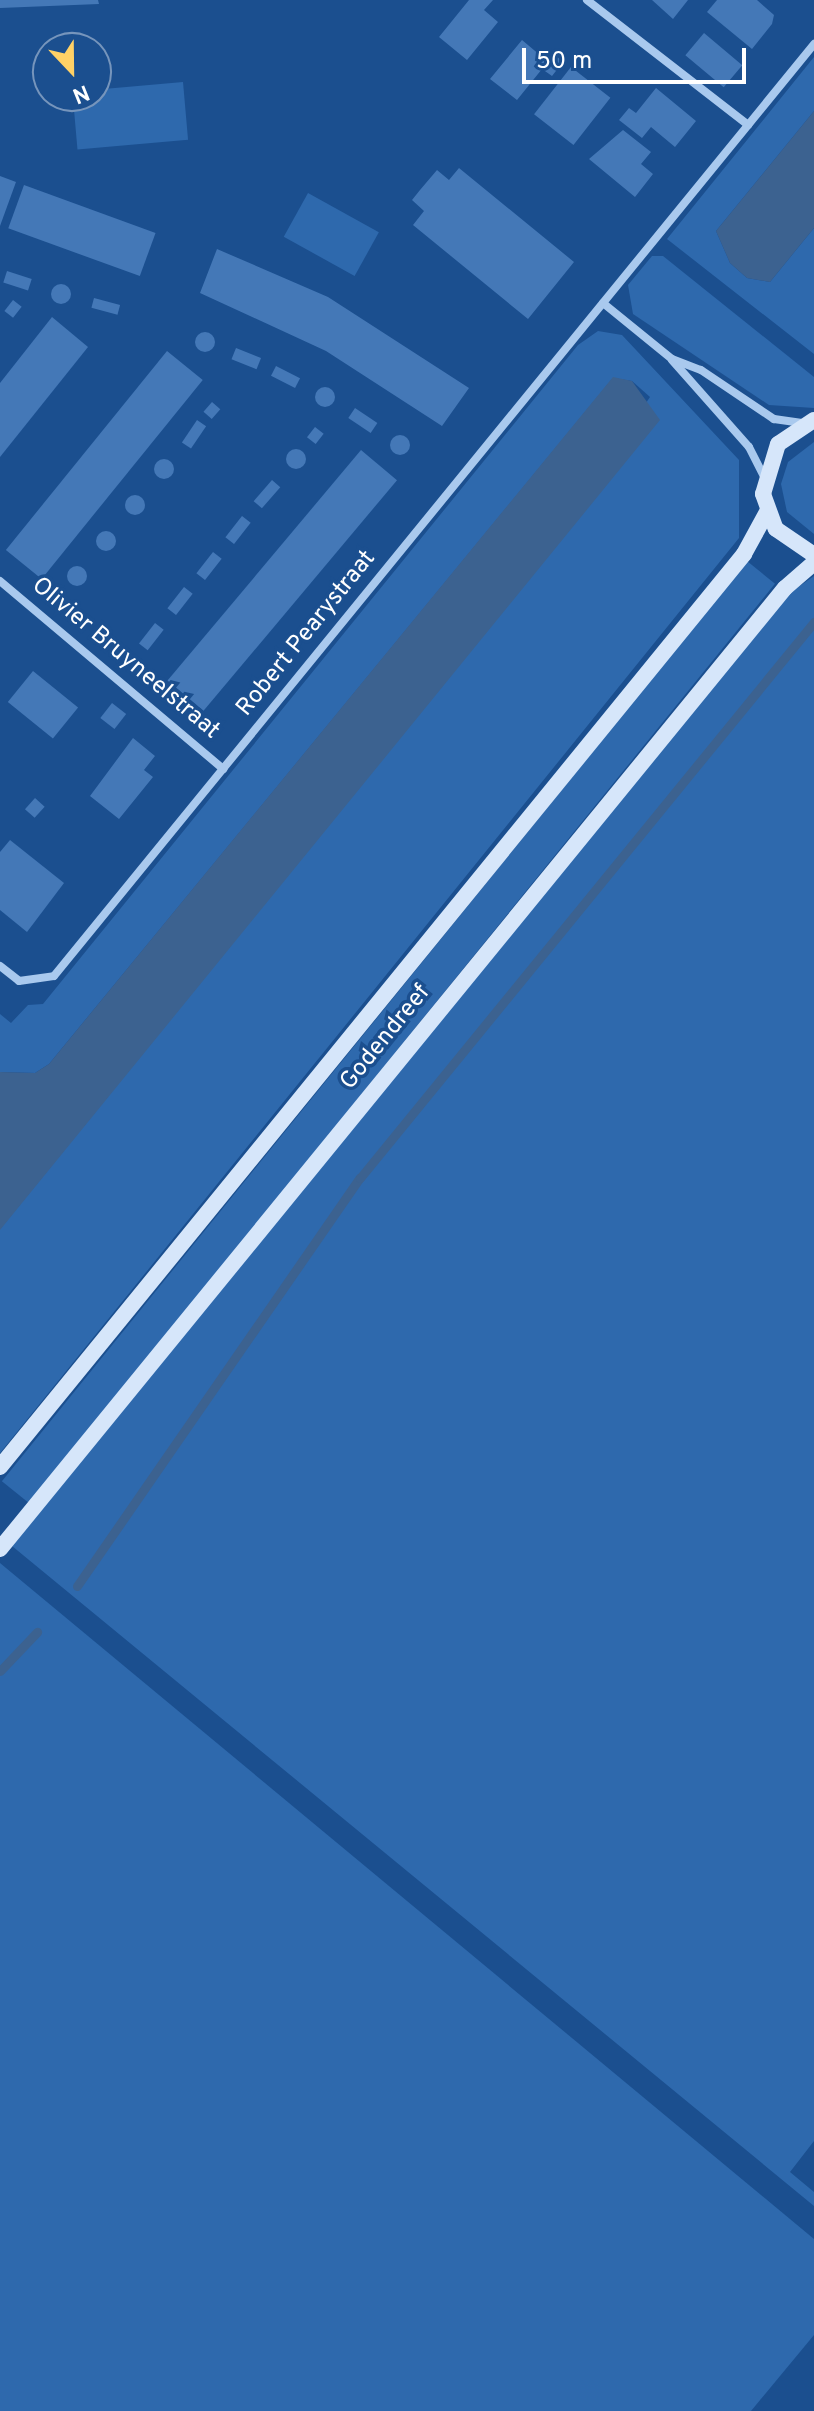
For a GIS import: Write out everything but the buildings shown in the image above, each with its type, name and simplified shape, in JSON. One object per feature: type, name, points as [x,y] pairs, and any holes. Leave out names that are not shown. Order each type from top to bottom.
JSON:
[{"type":"main road","points":[[809,422],[778,444],[764,476],[767,512],[788,542],[814,555]]},
{"type":"main road","name":"Godendreef","points":[[0,1467],[744,554],[767,512]]},
{"type":"main road","name":"Godendreef","points":[[3,1546],[785,588],[814,563]]},
{"type":"street","points":[[587,0],[748,125]]},
{"type":"street","name":"Robert Pearystraat","points":[[0,966],[36,984],[54,976],[814,44]]},
{"type":"street","points":[[603,303],[672,359],[749,447],[764,476]]},
{"type":"street","points":[[672,359],[701,370],[774,419],[809,422]]},
{"type":"street","name":"Olivier Bruyneelstraat","points":[[0,581],[223,769]]},
{"type":"shaded area","points":[[814,57],[814,111],[716,231],[730,263],[747,278],[770,282],[814,228],[814,354],[667,239]]},
{"type":"shaded area","points":[[183,82],[188,140],[77,149],[74,112],[112,112],[112,88]]},
{"type":"shaded area","points":[[814,111],[814,228],[770,282],[747,278],[730,263],[716,231]]},
{"type":"shaded area","points":[[308,193],[379,232],[355,276],[284,237]]},
{"type":"shaded area","points":[[652,256],[663,256],[814,377],[814,408],[769,405],[633,314],[628,285]]},
{"type":"shaded area","points":[[598,331],[622,335],[739,460],[739,538],[0,1453],[0,1229],[518,592],[650,397],[632,381],[613,378],[49,1064],[35,1073],[0,1072],[0,1014],[11,1023],[28,1005],[43,1004],[578,345]]},
{"type":"shaded area","points":[[613,377],[632,381],[660,420],[0,1230],[0,1072],[35,1073],[49,1064]]},
{"type":"shaded area","points":[[814,442],[814,534],[787,512],[781,484],[788,462]]},
{"type":"shaded area","points":[[747,561],[775,584],[30,1504],[2,1481]]},
{"type":"shaded area","points":[[814,576],[814,2141],[790,2172],[814,2192],[814,2206],[12,1546],[791,592]]},
{"type":"shaded area","points":[[0,1563],[814,2239],[814,2335],[751,2411],[0,2411]]},
{"type":"waterway","points":[[77,1586],[360,1178],[814,622]]},
{"type":"waterway","points":[[0,1671],[37,1632]]}]
